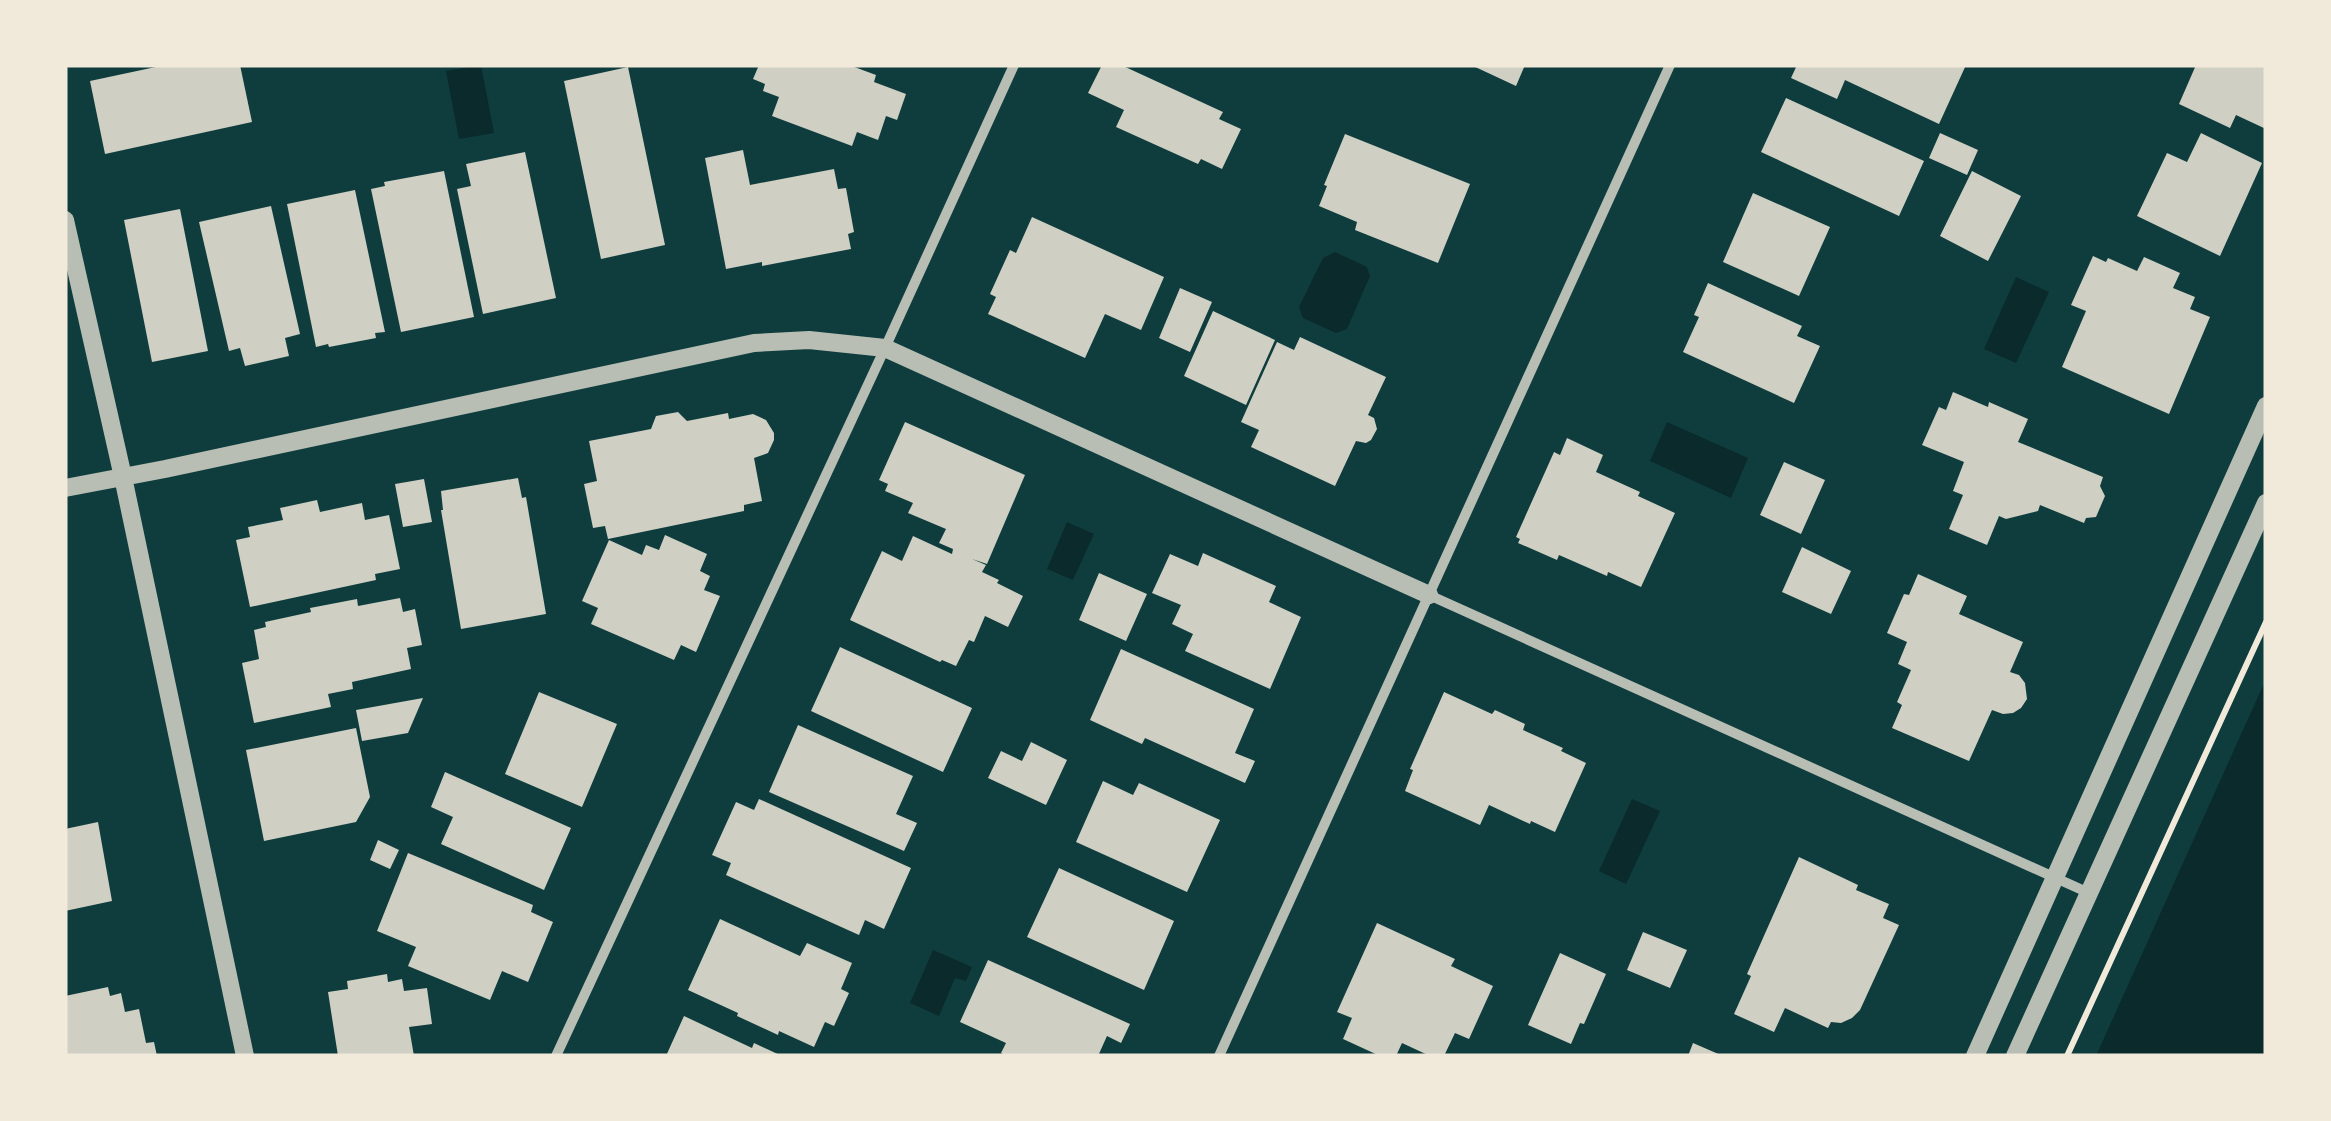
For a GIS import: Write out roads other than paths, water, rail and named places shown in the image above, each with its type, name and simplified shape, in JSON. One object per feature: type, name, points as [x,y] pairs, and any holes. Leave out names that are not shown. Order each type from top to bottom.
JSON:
[{"type":"street","points":[[556,1056],[1014,65]]},
{"type":"street","points":[[1219,1056],[1670,65]]},
{"type":"street","points":[[65,220],[245,1056]]},
{"type":"street","points":[[65,488],[754,343],[809,340],[885,348],[2089,893]]},
{"type":"street","points":[[1975,1056],[2266,406]]},
{"type":"street","points":[[2015,1056],[2266,503]]},
{"type":"water","points":[[481,65],[494,133],[459,139],[446,71]]},
{"type":"water","points":[[1335,252],[1367,267],[1370,276],[1347,329],[1336,333],[1303,318],[1299,307],[1323,258]]},
{"type":"water","points":[[2016,277],[2049,292],[2016,363],[1984,349]]},
{"type":"water","points":[[1667,422],[1748,458],[1731,498],[1650,461]]},
{"type":"water","points":[[1067,522],[1094,534],[1073,580],[1047,569]]},
{"type":"water","points":[[2266,679],[2266,1056],[2096,1056]]},
{"type":"water","points":[[1632,799],[1660,811],[1626,884],[1599,871]]},
{"type":"water","points":[[933,950],[972,967],[966,981],[955,978],[939,1016],[910,1003]]}]
